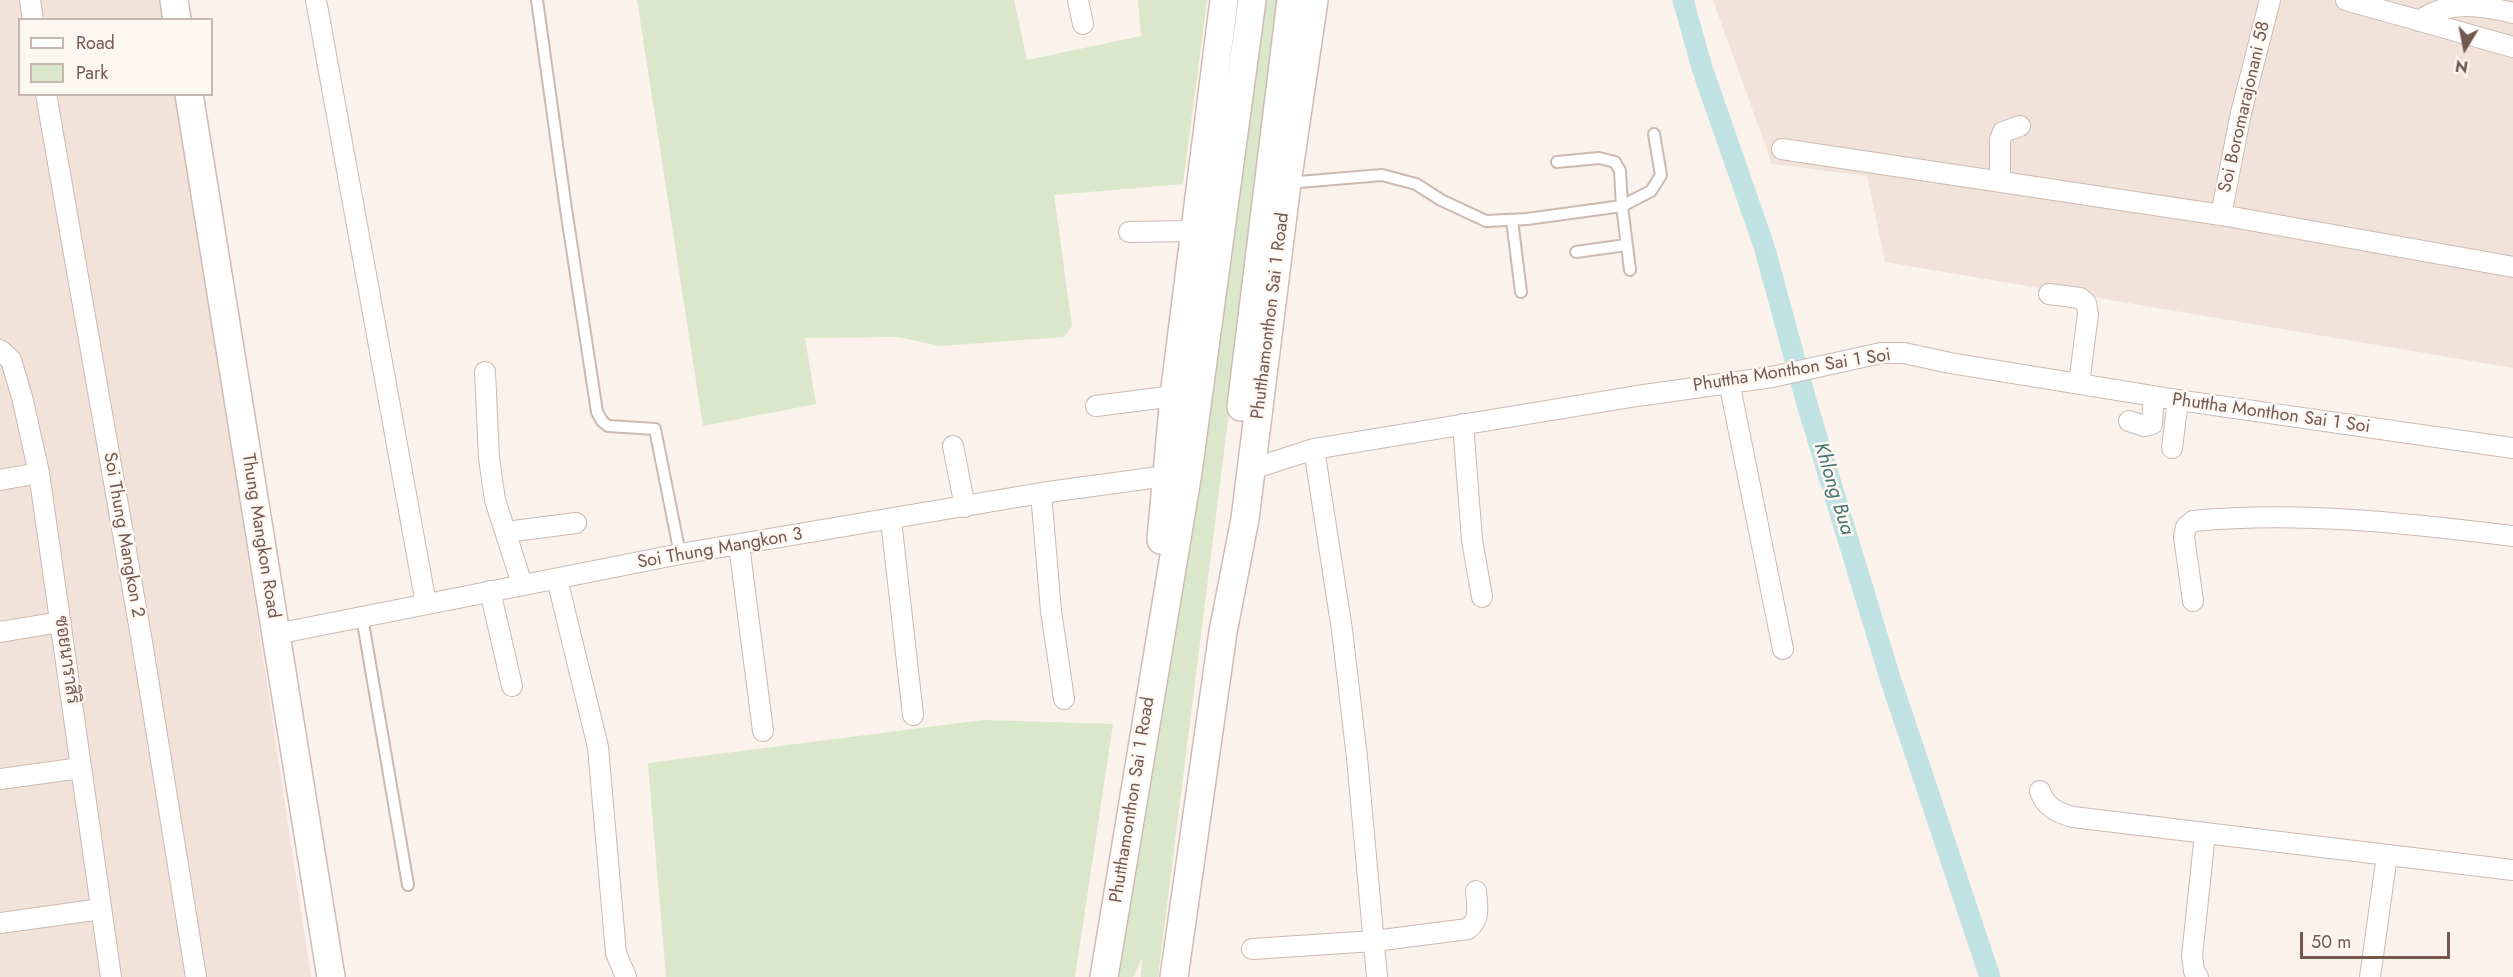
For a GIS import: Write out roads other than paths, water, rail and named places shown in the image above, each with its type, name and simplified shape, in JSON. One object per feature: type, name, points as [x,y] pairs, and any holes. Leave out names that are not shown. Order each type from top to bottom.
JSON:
[{"type":"main road","points":[[174,0],[177,18]]},
{"type":"main road","name":"Phutthamonthon Sai 1 Road","points":[[1162,622],[1160,548],[1166,476],[1194,231],[1224,0]]},
{"type":"main road","name":"Phutthamonthon Sai 1 Road","points":[[1104,977],[1188,472],[1252,0]]},
{"type":"main road","name":"Phutthamonthon Sai 1 Road","points":[[1174,977],[1223,632],[1252,469],[1291,0]]},
{"type":"main road","name":"Phutthamonthon Sai 1 Road","points":[[1223,632],[1230,495],[1278,177],[1314,0]]},
{"type":"main road","name":"Thung Mangkon Road","points":[[189,96],[331,977]]},
{"type":"street","points":[[316,0],[426,604]]},
{"type":"street","points":[[1078,0],[1083,24]]},
{"type":"street","name":"Soi Boromarajonani 58","points":[[2221,215],[2241,112],[2270,0]]},
{"type":"street","points":[[2346,0],[2513,47]]},
{"type":"street","points":[[2420,21],[2429,14],[2453,5],[2481,5],[2513,13]]},
{"type":"street","name":"Soi Thung Mangkon 2","points":[[46,96],[142,642],[196,977]]},
{"type":"street","points":[[2000,182],[2000,140],[2004,132],[2020,126]]},
{"type":"street","points":[[1782,149],[2221,215],[2513,267]]},
{"type":"street","points":[[1129,232],[1194,231]]},
{"type":"street","points":[[2049,294],[2080,298],[2086,303],[2088,314],[2079,384]]},
{"type":"street","name":"ซอยนาราสิริ","points":[[0,350],[11,360],[20,388],[39,474],[111,977]]},
{"type":"street","name":"Phuttha Monthon Sai 1 Soi","points":[[1252,469],[1314,449],[1772,377],[1881,353],[1904,353],[1950,363],[2178,400],[2513,448]]},
{"type":"street","points":[[485,372],[491,474],[495,500],[522,584]]},
{"type":"street","points":[[1729,382],[1783,649]]},
{"type":"street","points":[[1096,405],[1174,396]]},
{"type":"street","points":[[2129,422],[2144,426],[2152,424],[2154,396]]},
{"type":"street","points":[[2172,448],[2178,400]]},
{"type":"street","points":[[1463,424],[1472,540],[1482,597]]},
{"type":"street","points":[[953,446],[965,507]]},
{"type":"street","points":[[1314,449],[1342,630],[1357,758],[1377,977]]},
{"type":"street","points":[[0,480],[39,474]]},
{"type":"street","name":"Soi Thung Mangkon 3","points":[[276,634],[680,554],[1041,493],[1166,476]]},
{"type":"street","points":[[1041,493],[1052,622],[1064,699]]},
{"type":"street","points":[[2193,601],[2184,537],[2186,527],[2193,521],[2277,516],[2348,519],[2513,536]]},
{"type":"street","points":[[891,520],[913,716]]},
{"type":"street","points":[[506,532],[576,523]]},
{"type":"street","points":[[739,544],[764,731]]},
{"type":"street","points":[[557,579],[598,747],[616,953],[626,977]]},
{"type":"street","points":[[490,591],[512,686]]},
{"type":"street","points":[[0,632],[61,622]]},
{"type":"street","points":[[0,779],[80,768]]},
{"type":"street","points":[[2040,791],[2042,799],[2051,807],[2073,817],[2513,870]]},
{"type":"street","points":[[2198,977],[2194,971],[2192,956],[2205,834]]},
{"type":"street","points":[[2370,977],[2387,855]]},
{"type":"street","points":[[1252,949],[1374,941],[1468,928],[1475,924],[1477,916],[1476,891]]},
{"type":"street","points":[[0,923],[102,909]]},
{"type":"lane","points":[[537,0],[597,412],[608,426],[655,429],[680,554]]},
{"type":"lane","points":[[1278,177],[1382,175],[1416,184],[1441,200],[1486,221],[1512,220],[1622,206],[1651,191],[1661,176],[1654,134]]},
{"type":"lane","points":[[1557,162],[1599,158],[1615,162],[1620,171],[1630,270]]},
{"type":"lane","points":[[1512,220],[1521,292]]},
{"type":"lane","points":[[1576,252],[1626,245]]},
{"type":"lane","points":[[362,617],[408,885]]},
{"type":"waterway","name":"Khlong Bua","points":[[1683,0],[1702,68],[1764,246],[1807,404],[1890,678],[1990,977]]}]
